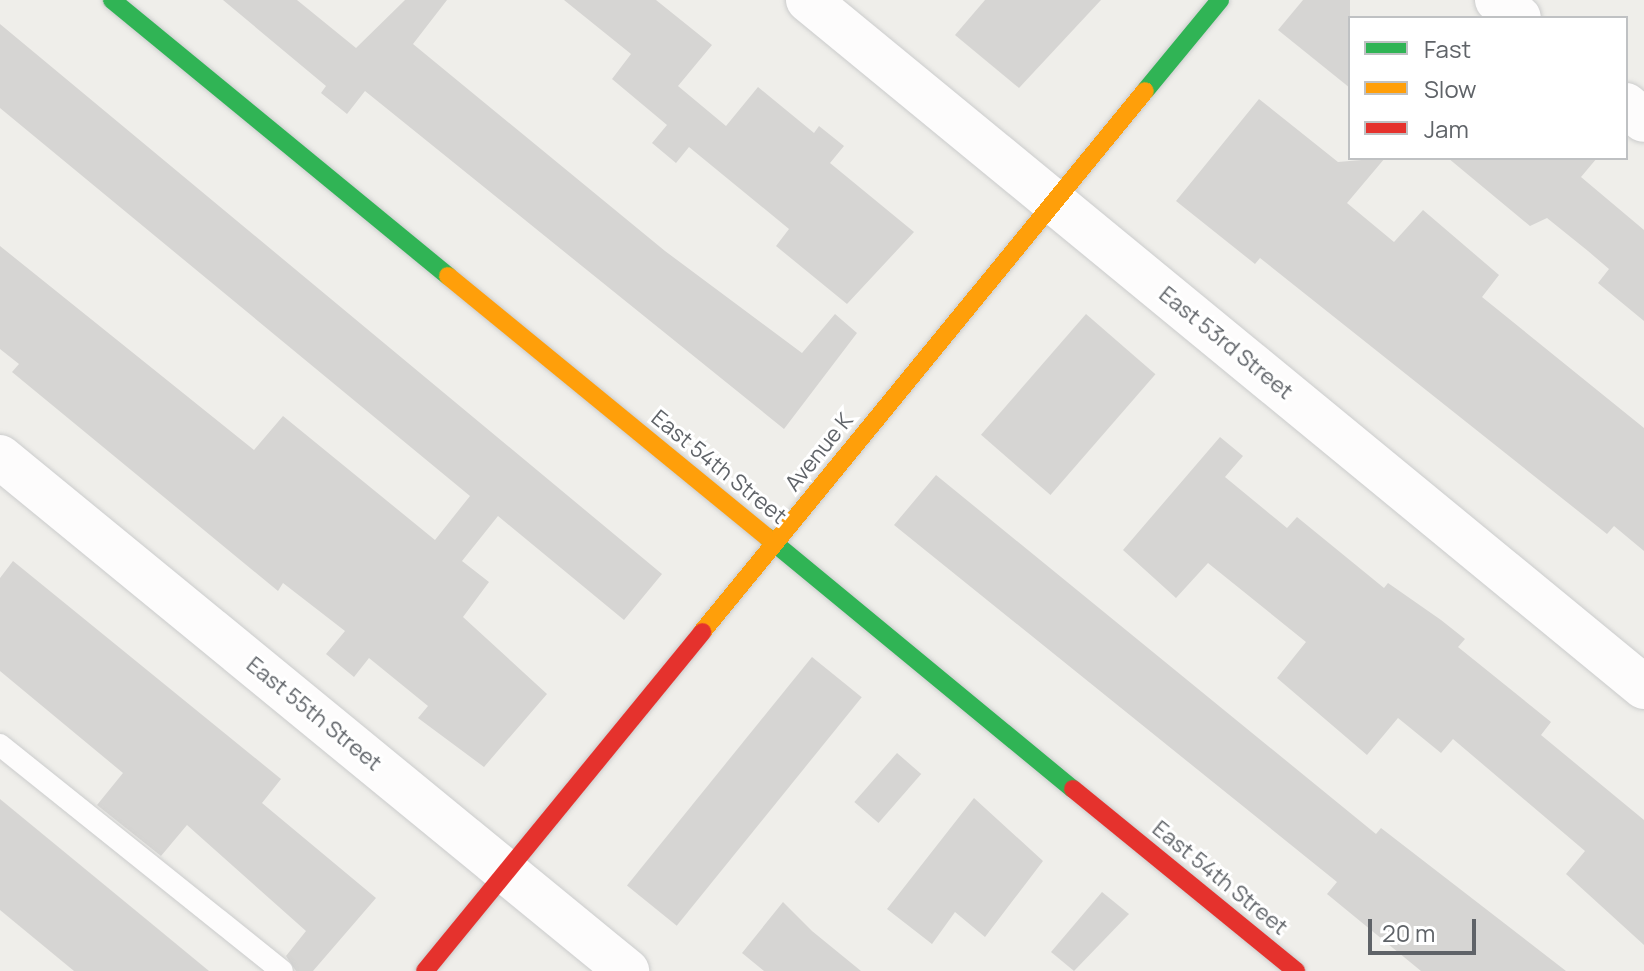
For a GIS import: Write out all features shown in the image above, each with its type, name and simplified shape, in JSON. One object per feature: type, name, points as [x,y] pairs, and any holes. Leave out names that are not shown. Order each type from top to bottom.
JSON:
[{"type":"street","name":"East 54th Street","points":[[112,0],[1296,971]]},
{"type":"street","name":"East 53rd Street","points":[[808,0],[1644,687]]},
{"type":"street","name":"Avenue K","points":[[425,971],[1220,0]]},
{"type":"street","points":[[1497,0],[1517,16]]},
{"type":"street","points":[[1628,107],[1644,120]]},
{"type":"street","name":"East 55th Street","points":[[0,457],[627,971]]},
{"type":"lane","points":[[0,745],[282,971]]},
{"type":"building","points":[[223,0],[297,0],[356,48],[405,0],[447,0],[413,44],[665,251],[802,353],[835,314],[857,333],[784,429],[365,91],[347,114],[321,93],[326,86]]},
{"type":"building","points":[[564,0],[656,0],[712,45],[678,86],[726,126],[758,87],[814,133],[819,126],[844,146],[830,163],[914,232],[847,304],[776,246],[789,229],[689,147],[676,163],[652,143],[667,125],[612,79],[631,54]]},
{"type":"building","points":[[985,0],[1101,0],[1019,88],[955,35]]},
{"type":"building","points":[[1303,0],[1350,0],[1348,86],[1278,30]]},
{"type":"building","points":[[0,24],[662,574],[624,620],[498,516],[462,561],[489,582],[463,617],[547,694],[484,767],[418,718],[428,706],[369,658],[354,677],[326,654],[345,631],[283,583],[278,591],[12,372],[19,364],[0,349],[0,246],[254,450],[283,416],[435,540],[470,496],[0,108]]},
{"type":"building","points":[[1259,99],[1338,162],[1383,160],[1347,203],[1394,242],[1423,210],[1499,275],[1482,297],[1644,428],[1644,551],[1614,526],[1607,534],[1260,258],[1255,264],[1176,201]]},
{"type":"building","points":[[1450,160],[1595,160],[1581,177],[1644,230],[1644,321],[1598,283],[1609,269],[1588,251],[1547,218],[1530,226]]},
{"type":"building","points":[[1086,314],[1155,374],[1050,495],[981,435]]},
{"type":"building","points":[[1220,437],[1243,456],[1225,477],[1287,528],[1297,517],[1384,588],[1388,583],[1465,639],[1458,647],[1551,722],[1541,735],[1644,820],[1644,945],[1566,874],[1585,851],[1453,739],[1441,753],[1398,718],[1367,755],[1277,678],[1306,642],[1208,563],[1176,598],[1123,550]]},
{"type":"building","points":[[936,475],[1376,834],[1381,828],[1566,971],[1421,971],[1327,894],[1337,882],[894,525]]},
{"type":"building","points":[[13,561],[281,779],[262,803],[376,898],[313,971],[296,971],[286,956],[306,931],[187,825],[161,856],[97,805],[123,773],[0,671],[0,578]]},
{"type":"building","points":[[812,657],[862,697],[677,926],[627,885]]},
{"type":"building","points":[[897,753],[921,774],[879,823],[854,802]]},
{"type":"building","points":[[974,798],[1043,861],[985,937],[955,912],[932,944],[887,909]]},
{"type":"building","points":[[0,799],[209,971],[74,971],[0,910]]},
{"type":"building","points":[[1102,892],[1129,914],[1074,971],[1051,952]]},
{"type":"building","points":[[783,902],[812,931],[861,971],[764,971],[742,953]]},
{"type":"traffic: fast","points":[[112,0],[448,276]]},
{"type":"traffic: fast","points":[[1145,91],[1220,0]]},
{"type":"traffic: fast","points":[[767,537],[1073,789]]},
{"type":"traffic: slow","points":[[702,632],[1145,91]]},
{"type":"traffic: slow","points":[[448,276],[767,537]]},
{"type":"traffic: jam","points":[[425,971],[702,632]]},
{"type":"traffic: jam","points":[[1073,789],[1296,971]]}]
